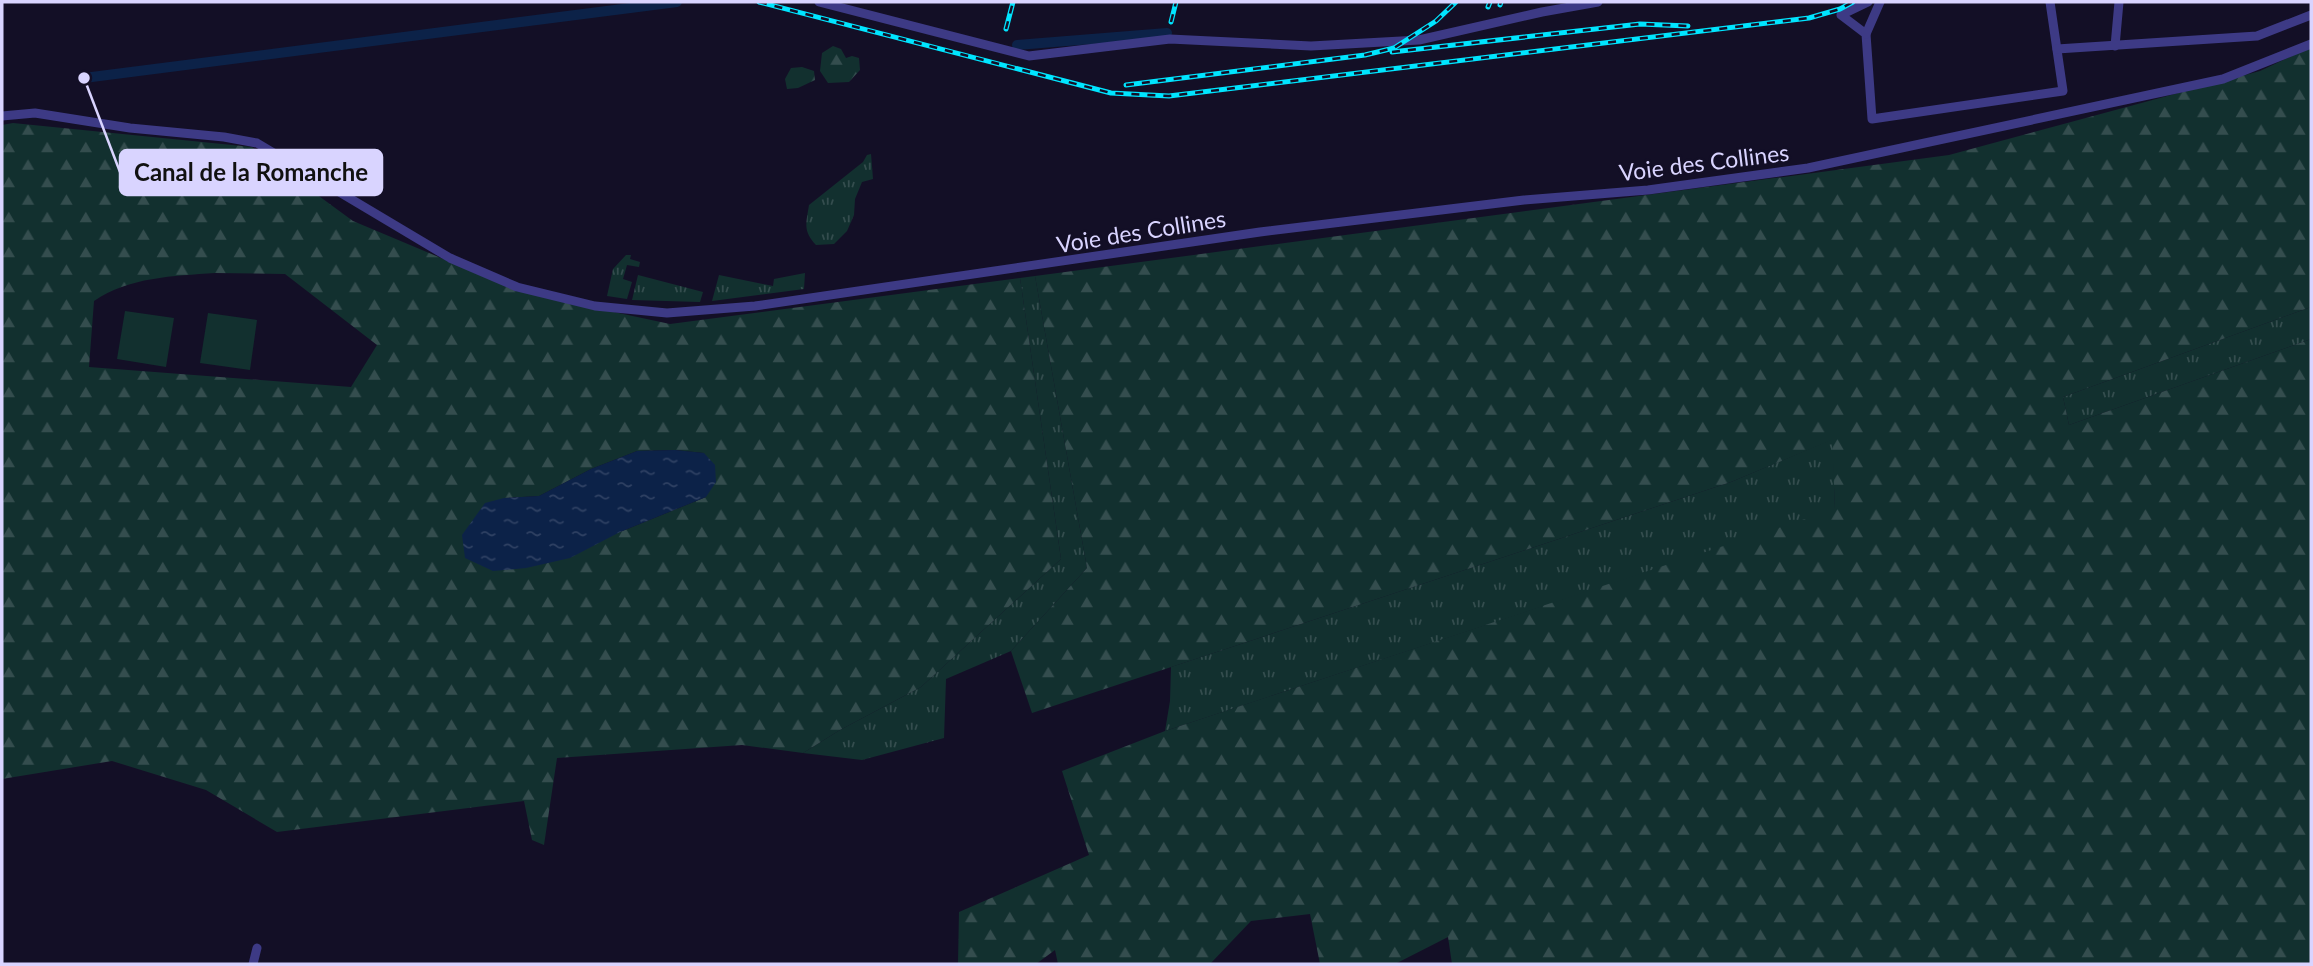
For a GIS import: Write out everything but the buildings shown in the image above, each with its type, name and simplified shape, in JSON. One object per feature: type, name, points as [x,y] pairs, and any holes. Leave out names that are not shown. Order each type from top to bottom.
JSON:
[{"type":"street","points":[[819,2],[1029,56],[1170,39],[1311,46],[1419,40],[1598,2]]},
{"type":"street","points":[[1866,34],[1841,15],[1868,2]]},
{"type":"street","points":[[1880,2],[1866,34],[1872,119],[2063,91],[2050,2]]},
{"type":"street","points":[[2115,46],[2119,2]]},
{"type":"street","points":[[2057,49],[2257,36],[2311,15]]},
{"type":"street","name":"Voie des Collines","points":[[2,116],[35,113],[130,128],[257,143],[450,258],[517,287],[595,306],[667,313],[755,306],[1261,232],[1524,200],[1648,190],[1808,168],[2223,79],[2311,44]]},
{"type":"street","points":[[253,964],[257,947]]},
{"type":"green space","points":[[833,46],[841,49],[846,58],[859,58],[860,70],[849,82],[828,83],[820,71],[822,53]]},
{"type":"green space","points":[[2311,47],[2311,307],[2063,397],[2069,425],[2311,339],[2311,964],[1452,964],[1448,937],[1395,964],[1320,964],[1310,914],[1251,921],[1210,964],[1058,964],[1055,950],[1036,964],[958,964],[959,912],[1089,855],[1062,771],[1165,731],[1835,509],[1832,440],[1731,482],[1032,713],[1011,651],[1087,568],[1035,276],[1949,155],[2260,71]]},
{"type":"green space","points":[[802,67],[814,71],[815,80],[798,88],[787,89],[785,79],[791,68]]},
{"type":"green space","points":[[13,123],[252,147],[353,221],[491,279],[553,299],[670,324],[1020,278],[1061,559],[921,687],[803,753],[742,745],[557,758],[544,845],[532,840],[524,801],[277,832],[206,790],[112,761],[2,779],[2,125]],"holes":[[[215,273],[285,274],[377,345],[351,387],[89,367],[94,301],[137,282]],[[675,450],[704,453],[706,497],[620,532],[504,498],[539,496],[591,469],[637,451]]]},
{"type":"green space","points":[[871,154],[873,179],[862,182],[847,231],[834,244],[816,245],[806,227],[809,205]]},
{"type":"green space","points":[[626,255],[631,255],[630,259],[640,262],[639,267],[627,265],[623,279],[632,282],[627,299],[607,296],[613,269]]},
{"type":"green space","points":[[805,273],[804,289],[712,301],[719,275],[773,286],[774,279]]},
{"type":"green space","points":[[638,275],[703,292],[700,302],[632,300]]},
{"type":"green space","points":[[1035,276],[1087,568],[1011,651],[946,679],[944,738],[862,760],[803,753],[921,687],[1061,559],[1020,278]]},
{"type":"green space","points":[[2311,307],[2311,339],[2069,425],[2063,397]]},
{"type":"green space","points":[[125,311],[174,318],[166,367],[117,359]]},
{"type":"green space","points":[[208,313],[257,320],[250,370],[200,363]]},
{"type":"green space","points":[[1833,439],[1835,510],[1165,731],[1170,701],[1171,667],[1731,482]]},
{"type":"water","points":[[675,450],[704,453],[715,465],[716,482],[706,497],[620,532],[570,558],[526,568],[493,571],[465,558],[462,535],[485,503],[504,498],[539,496],[591,469],[637,451]]},
{"type":"waterway","points":[[84,78],[677,2]]},
{"type":"waterway","points":[[1017,45],[1167,33]]},
{"type":"railway","points":[[759,2],[1111,93],[1169,96],[1809,18],[1840,9],[1853,2]]},
{"type":"railway","points":[[1006,29],[1013,2]]},
{"type":"railway","points":[[1171,22],[1176,2]]},
{"type":"railway","points":[[1126,85],[1365,55],[1394,48],[1436,21],[1456,2]]},
{"type":"railway","points":[[1488,7],[1490,2]]},
{"type":"railway","points":[[1392,52],[1640,24],[1688,26]]},
{"type":"place","name":"Canal de la Romanche","points":[[84,78]]}]
